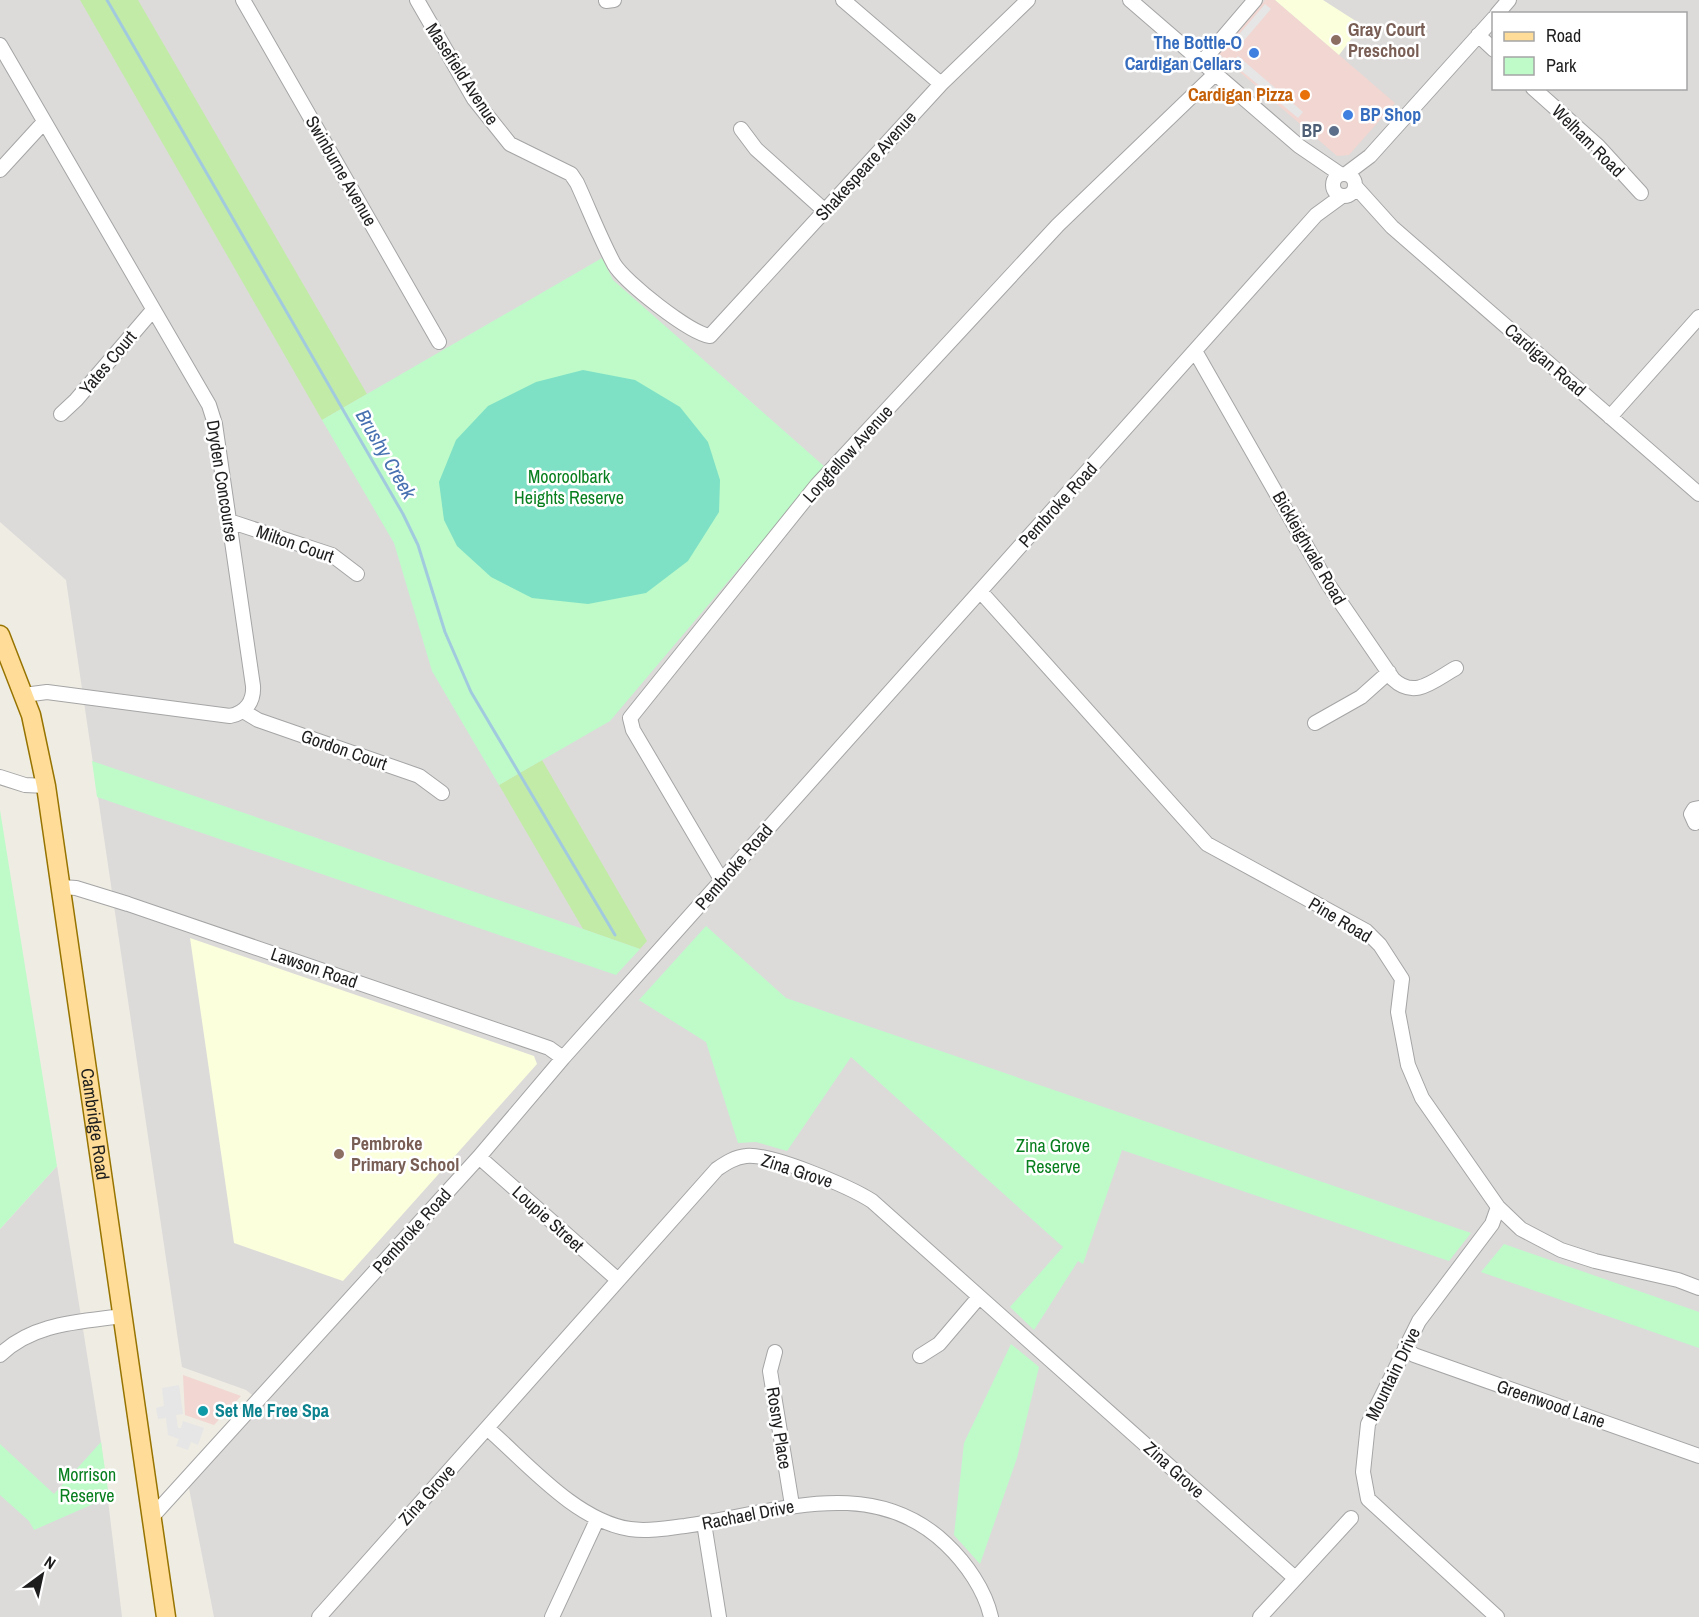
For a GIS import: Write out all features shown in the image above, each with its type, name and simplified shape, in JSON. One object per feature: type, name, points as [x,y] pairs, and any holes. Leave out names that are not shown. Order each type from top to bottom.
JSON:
[{"type":"main road","name":"Cambridge Road","points":[[0,635],[24,695],[46,786],[166,1617]]},
{"type":"street","name":"Swinburne Avenue","points":[[243,0],[439,342]]},
{"type":"street","name":"Masefield Avenue","points":[[417,0],[474,99],[510,144],[571,174],[615,265],[685,326],[699,335],[710,336]]},
{"type":"street","points":[[843,0],[940,84]]},
{"type":"street","name":"Shakespeare Avenue","points":[[710,336],[940,84],[1028,0]]},
{"type":"street","name":"Cardigan Road","points":[[1130,0],[1699,494]]},
{"type":"street","points":[[1202,62],[1255,0]]},
{"type":"street","points":[[1499,12],[1509,0]]},
{"type":"street","name":"Pembroke Road","points":[[151,1518],[479,1157],[563,1058],[1492,20]]},
{"type":"street","points":[[1478,35],[1492,48]]},
{"type":"street","name":"Dryden Concourse","points":[[0,45],[213,415],[254,686],[251,700],[243,711]]},
{"type":"street","name":"Longfellow Avenue","points":[[722,881],[633,730],[630,718],[817,485],[1058,225],[1216,74]]},
{"type":"street","name":"Welham Road","points":[[1535,90],[1598,146],[1641,193]]},
{"type":"street","points":[[0,170],[44,122]]},
{"type":"street","points":[[741,129],[756,149],[825,211]]},
{"type":"street","name":"Yates Court","points":[[60,414],[76,400],[153,310]]},
{"type":"street","points":[[1610,417],[1699,317]]},
{"type":"street","name":"Bickleighvale Road","points":[[1195,351],[1328,584],[1389,672],[1401,686],[1416,689],[1456,668]]},
{"type":"street","name":"Milton Court","points":[[229,521],[333,555],[357,574]]},
{"type":"street","name":"Pine Road","points":[[980,591],[1207,844],[1366,931],[1380,945],[1402,979],[1398,1012],[1408,1065],[1422,1098],[1498,1207],[1521,1229],[1561,1250],[1595,1261],[1677,1280],[1699,1288]]},
{"type":"street","points":[[1315,723],[1360,697],[1389,672]]},
{"type":"street","points":[[24,695],[47,692],[224,716],[243,711]]},
{"type":"street","name":"Gordon Court","points":[[243,711],[258,720],[419,776],[442,793]]},
{"type":"street","points":[[0,777],[25,785],[46,786]]},
{"type":"street","points":[[1699,808],[1691,814],[1695,823],[1699,819]]},
{"type":"street","name":"Lawson Road","points":[[62,887],[76,888],[139,908],[549,1048],[563,1058]]},
{"type":"street","name":"Zina Grove","points":[[319,1617],[717,1169],[730,1161],[748,1156],[786,1165],[856,1191],[872,1201],[1295,1578]]},
{"type":"street","name":"Loupie Street","points":[[479,1157],[618,1280]]},
{"type":"street","name":"Mountain Drive","points":[[1497,1617],[1368,1499],[1363,1472],[1368,1424],[1405,1348],[1419,1321],[1492,1224],[1498,1207]]},
{"type":"street","points":[[920,1356],[939,1344],[979,1297]]},
{"type":"street","points":[[0,1355],[13,1342],[40,1329],[123,1316]]},
{"type":"street","name":"Greenwood Lane","points":[[1405,1348],[1414,1355],[1699,1456]]},
{"type":"street","name":"Rosny Place","points":[[775,1352],[770,1371],[792,1505]]},
{"type":"street","name":"Rachael Drive","points":[[487,1428],[578,1508],[597,1520],[630,1529],[649,1530],[704,1523],[792,1505],[863,1504],[904,1516],[921,1525],[958,1556],[985,1596],[991,1617]]},
{"type":"street","points":[[1260,1617],[1351,1518]]},
{"type":"street","points":[[552,1617],[597,1520]]},
{"type":"street","points":[[704,1523],[719,1617]]},
{"type":"shaded area","points":[[0,0],[1699,0],[1699,1617],[214,1617],[187,1478],[256,1398],[246,1390],[182,1367],[66,580],[0,522]]},
{"type":"shaded area","points":[[1265,0],[1275,0],[1395,103],[1349,155],[1337,156],[1219,54]]},
{"type":"shaded area","name":"Gray Court Preschool","points":[[1275,0],[1323,0],[1362,25],[1339,55]]},
{"type":"shaded area","points":[[1265,4],[1271,9],[1235,51],[1229,46]]},
{"type":"shaded area","points":[[1238,56],[1303,112],[1298,118],[1232,63]]},
{"type":"shaded area","name":"Pembroke Primary School","points":[[190,938],[534,1056],[537,1064],[343,1281],[234,1243]]},
{"type":"shaded area","points":[[57,1166],[101,1442],[122,1617],[0,1617],[0,1229]]},
{"type":"shaded area","points":[[183,1375],[241,1396],[214,1425],[185,1415]]},
{"type":"shaded area","points":[[179,1385],[183,1414],[176,1415],[178,1428],[181,1428],[183,1421],[204,1428],[198,1445],[191,1442],[188,1450],[176,1446],[179,1439],[168,1435],[166,1418],[158,1419],[156,1408],[164,1406],[162,1388]]},
{"type":"green space","points":[[80,0],[138,0],[367,394],[322,420]]},
{"type":"green space","name":"Mooroolbark Heights Reserve","points":[[602,258],[613,280],[825,467],[610,721],[499,785],[432,671],[394,543],[322,420]]},
{"type":"green space","points":[[583,370],[635,380],[680,407],[708,442],[720,480],[719,512],[688,561],[646,593],[588,604],[532,598],[491,577],[457,546],[444,520],[439,482],[456,440],[488,406],[536,382]]},
{"type":"green space","points":[[542,760],[647,941],[640,949],[583,929],[499,785]]},
{"type":"green space","points":[[92,761],[640,949],[616,975],[97,797]]},
{"type":"green space","points":[[0,810],[57,1166],[0,1229]]},
{"type":"green space","name":"Zina Grove Reserve","points":[[706,926],[786,998],[1471,1233],[1449,1261],[1122,1150],[1083,1264],[1078,1261],[1034,1330],[1010,1307],[1063,1247],[851,1057],[787,1151],[756,1142],[738,1143],[706,1042],[639,1000]]},
{"type":"green space","points":[[1504,1244],[1699,1312],[1699,1348],[1481,1272]]},
{"type":"green space","points":[[1011,1344],[1039,1367],[1017,1458],[980,1564],[954,1535],[964,1443]]},
{"type":"green space","name":"Morrison Reserve","points":[[101,1442],[109,1497],[34,1530],[29,1521],[0,1495],[0,1444],[54,1494]]},
{"type":"waterway","name":"Brushy Creek","points":[[107,0],[403,514],[418,545],[445,632],[471,692],[615,935]]},
{"type":"place","name":"Gray Court Preschool","points":[[1336,40]]},
{"type":"place","name":"The Bottle-O Cardigan Cellars","points":[[1254,53]]},
{"type":"place","name":"Cardigan Pizza","points":[[1305,95]]},
{"type":"place","name":"BP Shop","points":[[1348,115]]},
{"type":"place","name":"BP","points":[[1334,131]]},
{"type":"place","name":"Pembroke Primary School","points":[[339,1154]]},
{"type":"place","name":"Set Me Free Spa","points":[[203,1411]]}]
